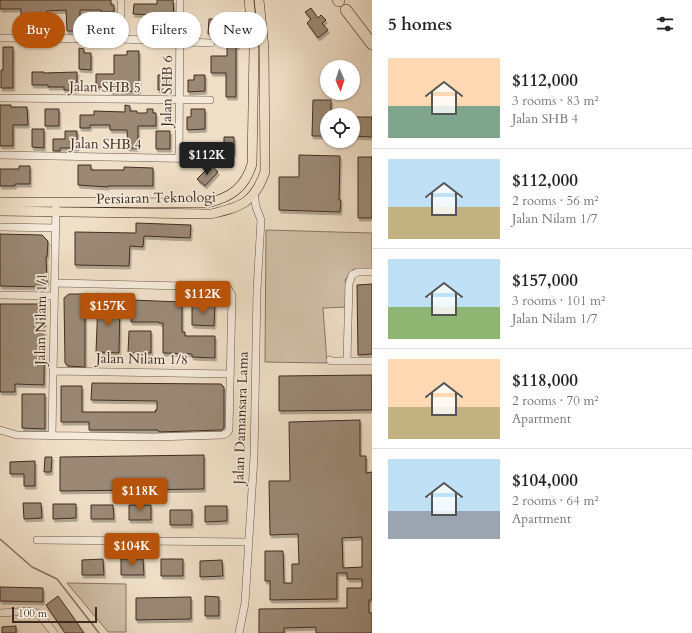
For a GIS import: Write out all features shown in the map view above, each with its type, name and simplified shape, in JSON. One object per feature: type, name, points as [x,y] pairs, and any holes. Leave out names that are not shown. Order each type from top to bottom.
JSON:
[{"type":"highway","points":[[346,10],[372,44]]},
{"type":"main road","name":"Persiaran Teknologi","points":[[0,212],[56,208],[207,203],[220,201],[233,194],[242,184],[252,164],[254,48],[249,0]]},
{"type":"main road","name":"Persiaran Teknologi","points":[[0,202],[56,208],[211,214],[228,210],[246,202],[254,194],[265,172],[264,48],[259,0]]},
{"type":"street","points":[[121,0],[121,12]]},
{"type":"street","name":"Jalan SHB 6","points":[[180,0],[180,12]]},
{"type":"street","points":[[0,38],[73,39]]},
{"type":"street","name":"Jalan SHB 6","points":[[179,159],[180,48]]},
{"type":"street","name":"Jalan SHB 5","points":[[0,98],[210,100]]},
{"type":"street","name":"Jalan SHB 4","points":[[0,155],[211,159]]},
{"type":"street","name":"Jalan Damansara Lama","points":[[240,631],[245,603],[254,457],[257,290],[261,220],[256,207],[254,194]]},
{"type":"street","points":[[246,202],[256,207]]},
{"type":"street","name":"Jalan Nilam 1/1","points":[[52,436],[56,208]]},
{"type":"street","points":[[0,228],[56,228]]},
{"type":"street","points":[[347,361],[349,284],[352,275],[358,272],[372,272]]},
{"type":"street","points":[[0,430],[17,435],[52,436],[153,437],[223,435],[227,433],[232,295],[227,287],[55,284]]},
{"type":"street","points":[[0,295],[54,296]]},
{"type":"street","points":[[330,360],[372,361]]},
{"type":"street","name":"Jalan Nilam 1/8","points":[[53,371],[230,374]]},
{"type":"street","points":[[37,540],[248,542]]},
{"type":"street","points":[[0,614],[31,611],[39,614],[54,633]]},
{"type":"shaded area","points":[[266,230],[372,233],[372,269],[354,269],[345,280],[348,307],[323,308],[327,363],[265,362]]},
{"type":"shaded area","points":[[67,583],[126,584],[126,632],[108,632]]},
{"type":"building","points":[[0,0],[111,0],[111,5],[114,5],[114,12],[101,12],[101,10],[80,10],[80,12],[73,12],[73,31],[67,31],[66,10],[21,12],[21,9],[0,9]]},
{"type":"building","points":[[157,0],[173,0],[174,12],[137,12],[137,14],[133,14],[134,4],[157,4]]},
{"type":"building","points":[[311,8],[318,18],[321,15],[326,20],[322,23],[328,30],[318,38],[307,23],[311,19],[305,12]]},
{"type":"building","points":[[3,47],[12,47],[13,88],[1,88],[1,70],[3,70]]},
{"type":"building","points":[[79,48],[84,49],[84,53],[91,53],[91,70],[79,69]]},
{"type":"building","points":[[227,48],[236,48],[236,97],[226,97],[226,73],[211,73],[211,56],[227,56]]},
{"type":"building","points":[[127,51],[139,51],[139,91],[111,92],[111,87],[96,87],[96,74],[114,74],[114,55],[127,55]]},
{"type":"building","points":[[32,72],[77,72],[77,90],[64,90],[64,87],[48,87],[48,85],[32,85]]},
{"type":"building","points":[[158,75],[168,75],[168,79],[171,79],[171,90],[158,90]]},
{"type":"building","points":[[194,75],[205,75],[205,91],[188,92],[188,80],[194,80]]},
{"type":"building","points":[[313,100],[331,100],[331,108],[320,108],[320,136],[312,136]]},
{"type":"building","points":[[0,105],[27,107],[28,125],[13,125],[13,146],[0,146]]},
{"type":"building","points":[[125,105],[130,106],[130,111],[137,111],[137,113],[147,113],[147,109],[153,109],[153,113],[156,113],[156,126],[138,126],[138,148],[128,148],[127,130],[110,130],[110,125],[90,125],[90,128],[80,128],[80,115],[94,115],[94,111],[125,112]]},
{"type":"building","points":[[45,109],[59,109],[59,126],[45,126]]},
{"type":"building","points":[[191,109],[205,109],[205,129],[187,130],[187,117],[191,117]]},
{"type":"building","points":[[360,117],[372,117],[372,137],[360,136]]},
{"type":"building","points":[[32,129],[44,129],[44,148],[32,147]]},
{"type":"building","points":[[65,131],[77,131],[77,148],[60,148],[60,151],[53,151],[53,139],[65,139]]},
{"type":"building","points":[[156,131],[170,131],[170,149],[156,149]]},
{"type":"building","points":[[224,137],[234,137],[234,154],[224,154]]},
{"type":"building","points":[[299,155],[340,156],[340,212],[279,210],[279,177],[299,177]]},
{"type":"building","points":[[358,157],[372,157],[372,218],[358,218]]},
{"type":"building","points":[[78,165],[91,165],[91,170],[124,170],[124,167],[153,168],[153,186],[108,187],[78,185]]},
{"type":"building","points":[[19,166],[30,166],[30,184],[0,186],[0,169],[19,169]]},
{"type":"building","points":[[213,167],[218,172],[205,186],[197,179],[208,168],[210,171]]},
{"type":"building","points":[[136,223],[191,225],[190,238],[144,236],[143,247],[130,246],[129,266],[75,265],[75,232],[136,233]]},
{"type":"building","points":[[0,234],[42,235],[48,241],[46,257],[47,283],[43,287],[0,286]]},
{"type":"building","points":[[372,284],[372,354],[358,355],[357,285]]},
{"type":"building","points":[[69,294],[85,294],[85,367],[68,366],[65,363],[64,298]]},
{"type":"building","points":[[131,300],[182,302],[182,332],[185,332],[185,336],[215,336],[215,358],[192,357],[192,354],[163,353],[163,323],[131,322]]},
{"type":"building","points":[[98,301],[120,301],[119,353],[96,352]]},
{"type":"building","points":[[0,304],[45,304],[44,385],[15,384],[15,392],[0,392]]},
{"type":"building","points":[[192,304],[215,304],[214,326],[192,325]]},
{"type":"building","points":[[129,331],[151,331],[151,353],[128,353]]},
{"type":"building","points":[[372,375],[372,410],[279,411],[279,376]]},
{"type":"building","points":[[92,383],[221,384],[224,387],[224,428],[222,430],[159,432],[158,430],[89,430],[89,422],[61,422],[61,386],[82,386],[82,412],[156,412],[155,410],[157,410],[157,401],[91,400]]},
{"type":"building","points":[[22,394],[45,394],[45,429],[22,428]]},
{"type":"building","points":[[360,420],[360,456],[366,456],[366,473],[372,472],[372,600],[369,600],[369,613],[372,613],[372,633],[316,633],[316,627],[284,628],[284,633],[259,633],[259,609],[347,608],[347,588],[362,588],[362,579],[347,579],[347,573],[337,573],[337,599],[270,600],[270,581],[265,581],[265,551],[283,551],[284,583],[292,583],[292,564],[299,564],[298,534],[270,535],[269,481],[290,481],[289,422]],"holes":[[[362,537],[362,567],[343,568],[342,538]]]},
{"type":"building","points":[[204,455],[204,489],[60,491],[60,457]]},
{"type":"building","points":[[45,457],[52,457],[51,472],[44,472]]},
{"type":"building","points":[[35,461],[35,486],[24,486],[24,474],[10,474],[10,462]]},
{"type":"building","points":[[23,503],[41,503],[42,518],[24,519]]},
{"type":"building","points":[[53,504],[76,504],[76,518],[53,519]]},
{"type":"building","points":[[91,505],[113,505],[114,519],[91,519]]},
{"type":"building","points":[[129,505],[151,505],[151,520],[129,520]]},
{"type":"building","points":[[205,506],[227,506],[227,521],[205,522]]},
{"type":"building","points":[[170,510],[192,510],[192,525],[170,525]]},
{"type":"building","points":[[103,559],[104,575],[82,575],[82,560]]},
{"type":"building","points":[[121,559],[143,559],[144,575],[121,575]]},
{"type":"building","points":[[161,559],[183,559],[183,576],[161,576]]},
{"type":"building","points":[[222,560],[223,576],[200,577],[200,561]]},
{"type":"building","points":[[0,587],[43,588],[43,602],[0,601]]},
{"type":"building","points":[[58,596],[84,633],[65,633],[46,605]]},
{"type":"building","points":[[205,596],[219,597],[219,616],[205,616]]},
{"type":"building","points":[[191,597],[191,619],[136,620],[136,598]]},
{"type":"building","points":[[16,626],[16,633],[2,633],[2,627]]},
{"type":"waterway","points":[[0,539],[32,567],[57,579],[99,633]]}]
